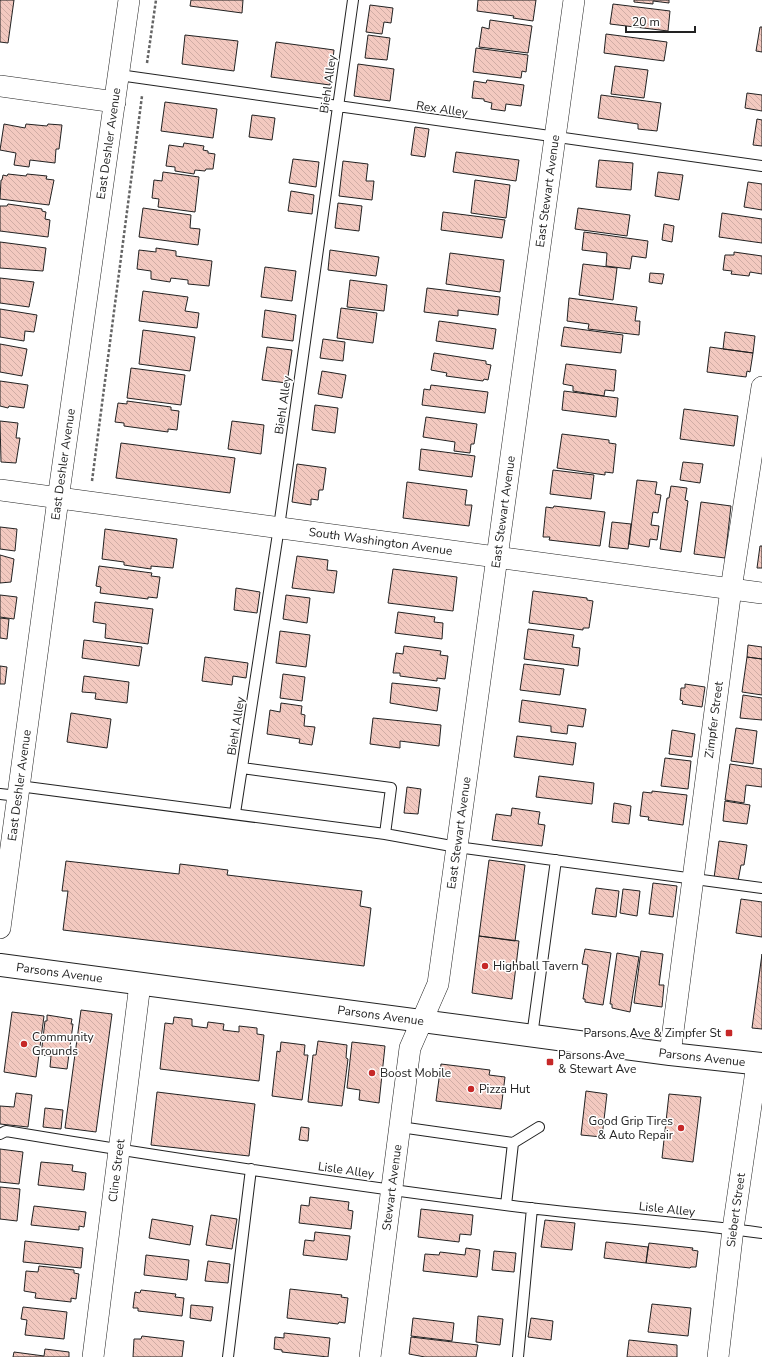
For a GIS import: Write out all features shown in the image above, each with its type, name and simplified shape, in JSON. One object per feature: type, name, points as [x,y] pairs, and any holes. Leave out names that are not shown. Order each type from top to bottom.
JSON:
[{"type":"main road","name":"Parsons Avenue","points":[[0,965],[670,1054],[760,1064]]},
{"type":"street","name":"East Deshler Avenue","points":[[0,928],[12,792],[58,499],[129,0]]},
{"type":"street","name":"East Stewart Avenue","points":[[423,1021],[438,984],[574,0]]},
{"type":"street","points":[[0,86],[115,102]]},
{"type":"street","name":"Zimpfer Street","points":[[670,1054],[732,589],[762,387]]},
{"type":"street","name":"South Washington Avenue","points":[[0,490],[762,593]]},
{"type":"street","name":"Cline Street","points":[[93,1357],[140,984]]},
{"type":"street","name":"Stewart Avenue","points":[[370,1357],[410,1048],[423,1021]]},
{"type":"street","name":"Siebert Street","points":[[718,1357],[734,1229],[760,1064]]},
{"type":"lane","name":"Biehl Alley","points":[[235,814],[279,527],[353,0]]},
{"type":"lane","name":"Rex Alley","points":[[119,75],[554,138],[762,166]]},
{"type":"lane","points":[[242,768],[391,788],[385,834]]},
{"type":"lane","points":[[12,792],[235,814],[385,834],[457,847],[762,888]]},
{"type":"lane","points":[[532,1036],[556,860]]},
{"type":"lane","points":[[400,1127],[513,1143],[539,1127]]},
{"type":"lane","name":"Lisle Alley","points":[[0,1134],[6,1131],[119,1150],[391,1190],[506,1205],[762,1233]]},
{"type":"lane","points":[[506,1205],[513,1143]]},
{"type":"lane","points":[[228,1357],[251,1169]]},
{"type":"lane","points":[[518,1357],[532,1208]]},
{"type":"path","points":[[89,503],[144,78],[156,0]]},
{"type":"building","points":[[0,0],[14,0],[8,43],[0,42]]},
{"type":"building","points":[[191,0],[243,0],[242,13],[190,6]]},
{"type":"building","points":[[478,0],[536,0],[533,21],[513,18],[514,16],[477,11]]},
{"type":"building","points":[[634,0],[669,0],[669,3],[653,1],[653,4],[634,2]]},
{"type":"building","points":[[613,4],[670,11],[668,31],[610,24]]},
{"type":"building","points":[[370,5],[393,8],[391,23],[384,22],[382,34],[366,32]]},
{"type":"building","points":[[490,20],[532,26],[528,53],[479,47],[482,27],[489,29]]},
{"type":"building","points":[[760,27],[762,27],[762,52],[756,51]]},
{"type":"building","points":[[606,34],[667,42],[664,61],[604,53]]},
{"type":"building","points":[[185,35],[238,41],[234,71],[182,64]]},
{"type":"building","points":[[368,35],[390,38],[387,60],[365,58]]},
{"type":"building","points":[[276,42],[334,50],[330,85],[271,77]]},
{"type":"building","points":[[476,48],[528,55],[526,72],[522,71],[521,78],[473,72]]},
{"type":"building","points":[[358,64],[394,69],[390,101],[354,96]]},
{"type":"building","points":[[615,66],[648,70],[644,98],[611,94]]},
{"type":"building","points":[[487,80],[524,85],[521,106],[506,104],[505,111],[491,109],[492,103],[484,101],[484,99],[472,98],[474,81],[486,83]]},
{"type":"building","points":[[747,93],[762,95],[762,111],[745,108]]},
{"type":"building","points":[[601,95],[661,103],[657,131],[638,129],[638,124],[598,118]]},
{"type":"building","points":[[165,102],[217,109],[213,138],[161,131]]},
{"type":"building","points":[[252,115],[275,118],[272,140],[249,137]]},
{"type":"building","points":[[757,119],[762,120],[762,146],[753,145]]},
{"type":"building","points":[[4,124],[25,128],[26,124],[47,126],[48,124],[62,125],[59,149],[56,149],[55,163],[30,160],[29,167],[14,165],[16,153],[0,150]]},
{"type":"building","points":[[415,127],[429,129],[425,157],[411,155]]},
{"type":"building","points":[[184,143],[204,146],[203,150],[208,151],[208,153],[215,154],[213,169],[206,169],[205,171],[195,170],[194,174],[175,171],[175,167],[166,166],[169,145],[183,147]]},
{"type":"building","points":[[456,152],[519,160],[516,181],[453,172]]},
{"type":"building","points":[[293,159],[319,162],[316,187],[289,183]]},
{"type":"building","points":[[599,160],[633,163],[631,190],[596,187]]},
{"type":"building","points":[[343,161],[368,164],[366,181],[374,181],[372,200],[339,196]]},
{"type":"building","points":[[163,172],[199,177],[195,212],[158,207],[159,199],[152,198],[154,180],[162,181]]},
{"type":"building","points":[[658,172],[683,175],[679,200],[655,196]]},
{"type":"building","points":[[8,174],[47,176],[46,179],[54,180],[49,205],[0,199],[1,180],[3,175],[7,176]]},
{"type":"building","points":[[475,180],[510,185],[506,218],[471,213]]},
{"type":"building","points":[[748,182],[762,184],[762,210],[744,207]]},
{"type":"building","points":[[291,191],[314,195],[312,214],[288,211]]},
{"type":"building","points":[[338,203],[362,206],[359,231],[335,228]]},
{"type":"building","points":[[8,204],[42,209],[42,211],[46,212],[45,219],[50,220],[48,237],[0,231],[0,206],[7,206]]},
{"type":"building","points":[[143,208],[191,215],[190,228],[200,229],[198,245],[139,237]]},
{"type":"building","points":[[578,208],[630,215],[627,236],[575,229]]},
{"type":"building","points":[[443,212],[505,220],[502,238],[441,230]]},
{"type":"building","points":[[722,213],[762,219],[762,243],[719,237]]},
{"type":"building","points":[[664,224],[674,226],[672,242],[662,240]]},
{"type":"building","points":[[584,232],[648,241],[646,258],[632,256],[630,269],[606,266],[607,253],[582,250]]},
{"type":"building","points":[[0,242],[46,248],[43,271],[0,268]]},
{"type":"building","points":[[156,248],[176,251],[176,256],[212,261],[209,286],[188,284],[188,280],[171,278],[170,282],[151,279],[151,271],[137,269],[139,250],[156,252]]},
{"type":"building","points":[[330,250],[379,257],[376,276],[328,270]]},
{"type":"building","points":[[734,252],[762,256],[762,274],[750,272],[749,276],[731,274],[732,271],[723,270],[725,255],[734,255]]},
{"type":"building","points":[[450,253],[504,260],[500,292],[446,284]]},
{"type":"building","points":[[583,264],[617,268],[613,300],[579,295]]},
{"type":"building","points":[[265,267],[296,271],[292,301],[261,297]]},
{"type":"building","points":[[650,273],[664,274],[662,284],[649,282]]},
{"type":"building","points":[[0,278],[34,282],[29,307],[0,303]]},
{"type":"building","points":[[350,280],[387,285],[384,311],[347,307]]},
{"type":"building","points":[[427,288],[500,297],[498,315],[458,310],[458,316],[424,312]]},
{"type":"building","points":[[143,291],[188,297],[185,311],[199,313],[197,328],[139,321]]},
{"type":"building","points":[[569,298],[637,307],[635,321],[640,321],[639,335],[588,329],[589,324],[567,321]]},
{"type":"building","points":[[341,308],[377,313],[373,343],[337,338]]},
{"type":"building","points":[[0,309],[37,315],[34,332],[25,331],[24,341],[0,337]]},
{"type":"building","points":[[265,310],[296,315],[293,341],[262,337]]},
{"type":"building","points":[[439,321],[496,329],[493,349],[436,341]]},
{"type":"building","points":[[564,327],[623,335],[621,353],[561,346]]},
{"type":"building","points":[[143,330],[195,337],[190,371],[139,364]]},
{"type":"building","points":[[725,332],[755,336],[753,353],[723,349]]},
{"type":"building","points":[[323,339],[345,342],[343,361],[320,358]]},
{"type":"building","points":[[0,344],[27,349],[22,376],[0,372]]},
{"type":"building","points":[[267,347],[292,350],[287,383],[262,380]]},
{"type":"building","points":[[710,347],[753,353],[750,372],[747,371],[746,377],[707,372]]},
{"type":"building","points":[[434,353],[486,361],[486,364],[491,365],[488,380],[484,379],[483,381],[446,376],[447,373],[431,370]]},
{"type":"building","points":[[566,364],[616,370],[614,391],[605,390],[604,396],[573,391],[573,386],[563,384]]},
{"type":"building","points":[[131,368],[185,375],[181,405],[127,398]]},
{"type":"building","points":[[322,371],[346,375],[342,398],[318,394]]},
{"type":"building","points":[[0,381],[28,385],[24,408],[9,406],[8,408],[0,406]]},
{"type":"building","points":[[431,385],[488,392],[485,413],[422,405],[424,389],[430,390]]},
{"type":"building","points":[[564,391],[618,398],[616,417],[562,410]]},
{"type":"building","points":[[127,401],[171,407],[171,410],[179,411],[177,430],[168,429],[168,432],[124,426],[124,423],[115,422],[118,403],[127,404]]},
{"type":"building","points":[[315,405],[338,408],[335,433],[312,430]]},
{"type":"building","points":[[684,409],[738,416],[734,446],[680,439]]},
{"type":"building","points":[[426,417],[477,424],[474,444],[471,444],[470,453],[454,451],[455,442],[423,437]]},
{"type":"building","points":[[0,421],[18,423],[16,438],[20,438],[16,463],[1,462]]},
{"type":"building","points":[[232,421],[264,425],[261,454],[228,449]]},
{"type":"building","points":[[562,434],[609,440],[609,443],[616,444],[613,473],[605,472],[605,475],[557,468]]},
{"type":"building","points":[[121,443],[235,458],[230,493],[116,478]]},
{"type":"building","points":[[421,449],[475,456],[472,477],[419,470]]},
{"type":"building","points":[[683,462],[703,464],[700,483],[680,480]]},
{"type":"building","points":[[297,464],[326,468],[323,490],[319,490],[318,500],[311,499],[311,505],[292,502]]},
{"type":"building","points":[[553,470],[594,475],[591,499],[550,494]]},
{"type":"building","points":[[637,480],[657,482],[655,494],[661,495],[658,513],[653,512],[651,525],[659,526],[657,540],[650,539],[649,547],[629,544]]},
{"type":"building","points":[[407,482],[467,490],[465,505],[472,505],[469,526],[403,518]]},
{"type":"building","points":[[671,486],[687,488],[685,500],[688,501],[681,552],[660,549],[667,498],[669,498]]},
{"type":"building","points":[[701,502],[731,506],[725,558],[694,554]]},
{"type":"building","points":[[554,506],[605,512],[600,546],[549,540],[550,537],[543,537],[546,507],[553,508]]},
{"type":"building","points":[[612,522],[631,524],[628,549],[609,547]]},
{"type":"building","points":[[0,527],[17,529],[15,551],[0,549]]},
{"type":"building","points":[[105,529],[177,539],[173,568],[151,566],[151,569],[124,565],[124,562],[102,559]]},
{"type":"building","points":[[760,546],[762,546],[762,568],[757,568]]},
{"type":"building","points":[[0,555],[14,559],[11,582],[0,583]]},
{"type":"building","points":[[297,556],[328,560],[327,570],[337,571],[334,593],[292,588]]},
{"type":"building","points":[[99,566],[152,573],[151,576],[160,577],[157,598],[148,597],[148,599],[100,593],[101,587],[96,586]]},
{"type":"building","points":[[393,569],[457,577],[453,611],[388,603]]},
{"type":"building","points":[[236,588],[260,592],[257,613],[234,610]]},
{"type":"building","points":[[533,591],[587,598],[587,600],[593,601],[589,628],[583,628],[583,630],[529,623]]},
{"type":"building","points":[[0,595],[17,597],[14,619],[0,617]]},
{"type":"building","points":[[286,595],[310,598],[307,623],[283,619]]},
{"type":"building","points":[[95,602],[153,609],[148,644],[105,638],[106,624],[93,622]]},
{"type":"building","points":[[398,612],[435,617],[434,622],[443,623],[442,639],[395,633]]},
{"type":"building","points":[[0,618],[9,619],[7,639],[0,638]]},
{"type":"building","points":[[528,629],[574,635],[572,647],[580,648],[578,666],[524,659]]},
{"type":"building","points":[[280,631],[310,635],[306,667],[276,663]]},
{"type":"building","points":[[84,640],[142,647],[139,666],[82,658]]},
{"type":"building","points":[[748,645],[762,647],[762,659],[747,657]]},
{"type":"building","points":[[404,646],[441,651],[440,655],[448,656],[445,679],[437,678],[437,681],[400,676],[400,673],[393,673],[396,653],[403,654]]},
{"type":"building","points":[[205,657],[248,663],[246,678],[233,676],[232,685],[202,681]]},
{"type":"building","points":[[747,657],[762,659],[762,695],[742,692]]},
{"type":"building","points":[[524,664],[564,669],[560,695],[520,690]]},
{"type":"building","points":[[0,666],[7,667],[5,684],[0,684]]},
{"type":"building","points":[[283,674],[305,677],[302,701],[280,698]]},
{"type":"building","points":[[84,676],[129,682],[127,703],[95,699],[96,693],[82,692]]},
{"type":"building","points":[[392,683],[440,688],[437,711],[390,703]]},
{"type":"building","points":[[685,684],[705,687],[702,707],[682,704],[683,701],[680,700],[681,688],[685,688]]},
{"type":"building","points":[[743,695],[762,698],[762,720],[740,718]]},
{"type":"building","points":[[522,700],[586,709],[583,727],[568,725],[567,734],[551,732],[551,726],[519,722]]},
{"type":"building","points":[[281,703],[302,706],[301,714],[305,715],[304,726],[315,727],[312,745],[299,743],[300,739],[267,734],[270,710],[280,712]]},
{"type":"building","points":[[71,713],[111,719],[107,748],[67,742]]},
{"type":"building","points":[[373,718],[441,725],[439,746],[400,741],[400,748],[370,744]]},
{"type":"building","points":[[736,728],[757,731],[753,764],[731,761]]},
{"type":"building","points":[[672,730],[695,734],[692,757],[669,754]]},
{"type":"building","points":[[517,736],[576,743],[573,765],[514,757]]},
{"type":"building","points":[[665,758],[691,761],[688,789],[661,786]]},
{"type":"building","points":[[730,764],[762,769],[762,787],[746,785],[744,803],[725,800]]},
{"type":"building","points":[[539,776],[594,783],[592,804],[536,797]]},
{"type":"building","points":[[407,787],[421,789],[418,814],[404,813]]},
{"type":"building","points":[[652,791],[687,795],[683,825],[648,820],[649,817],[640,816],[643,792],[652,793]]},
{"type":"building","points":[[725,801],[750,805],[747,824],[723,821]]},
{"type":"building","points":[[614,803],[631,806],[629,824],[612,822]]},
{"type":"building","points":[[512,808],[540,812],[538,824],[545,825],[542,846],[492,840],[496,814],[511,816]]},
{"type":"building","points":[[719,841],[747,845],[744,865],[741,865],[738,881],[714,878]]},
{"type":"building","points":[[489,860],[525,865],[515,941],[479,936]]},
{"type":"building","points":[[66,861],[179,874],[180,864],[228,870],[227,875],[362,891],[360,906],[371,908],[364,966],[63,930],[68,891],[62,891]]},
{"type":"building","points":[[653,883],[677,886],[673,917],[649,914]]},
{"type":"building","points":[[596,888],[619,891],[616,917],[592,914]]},
{"type":"building","points":[[623,889],[640,891],[637,916],[620,913]]},
{"type":"building","points":[[741,899],[762,902],[762,937],[736,933]]},
{"type":"building","points":[[479,936],[519,941],[512,999],[472,993]]},
{"type":"building","points":[[585,949],[611,953],[603,1005],[585,1002],[585,999],[583,999],[588,965],[582,964]]},
{"type":"building","points":[[641,951],[663,954],[659,985],[664,985],[662,1007],[634,1003]]},
{"type":"building","points":[[617,953],[639,957],[630,1012],[612,1008],[612,1004],[610,1004]]},
{"type":"building","points":[[762,954],[762,1029],[752,1028]]},
{"type":"building","points":[[81,1010],[112,1014],[96,1132],[65,1128]]},
{"type":"building","name":"Community Grounds","points":[[12,1012],[44,1016],[36,1077],[4,1072]]},
{"type":"building","points":[[47,1015],[72,1019],[71,1024],[73,1024],[67,1069],[50,1067],[51,1056],[41,1055]]},
{"type":"building","points":[[174,1017],[192,1019],[192,1026],[207,1028],[208,1022],[224,1024],[223,1030],[239,1032],[239,1026],[257,1028],[257,1034],[264,1035],[259,1081],[160,1069],[165,1023],[173,1024]]},
{"type":"building","points":[[318,1041],[347,1045],[346,1058],[348,1059],[342,1106],[308,1102],[313,1055],[316,1055]]},
{"type":"building","points":[[281,1042],[305,1045],[304,1055],[308,1055],[302,1100],[272,1096],[277,1051],[280,1052]]},
{"type":"building","points":[[352,1042],[385,1046],[379,1103],[359,1100],[360,1090],[347,1088]]},
{"type":"building","name":"Pizza Hut","points":[[441,1064],[490,1070],[489,1075],[505,1077],[501,1109],[436,1101]]},
{"type":"building","points":[[586,1091],[607,1094],[602,1137],[581,1135]]},
{"type":"building","points":[[157,1092],[255,1104],[249,1156],[151,1145]]},
{"type":"building","points":[[16,1093],[32,1095],[28,1127],[0,1124],[0,1106],[14,1107]]},
{"type":"building","name":"Good Grip Tires & Auto Repair","points":[[669,1094],[701,1097],[693,1162],[662,1158]]},
{"type":"building","points":[[45,1108],[63,1110],[61,1129],[43,1127]]},
{"type":"building","points":[[301,1127],[309,1128],[308,1141],[299,1140]]},
{"type":"building","points":[[0,1149],[23,1152],[19,1184],[0,1182]]},
{"type":"building","points":[[41,1162],[73,1165],[72,1171],[86,1173],[84,1190],[38,1185]]},
{"type":"building","points":[[0,1187],[20,1189],[17,1221],[0,1219]]},
{"type":"building","points":[[310,1197],[349,1202],[348,1210],[353,1211],[351,1229],[299,1223],[301,1205],[309,1206]]},
{"type":"building","points":[[34,1206],[86,1212],[84,1227],[79,1226],[79,1230],[31,1225]]},
{"type":"building","points":[[421,1209],[473,1215],[471,1235],[460,1234],[459,1242],[418,1237]]},
{"type":"building","points":[[211,1215],[237,1219],[232,1249],[206,1245]]},
{"type":"building","points":[[152,1219],[193,1226],[190,1245],[149,1238]]},
{"type":"building","points":[[545,1220],[575,1223],[572,1250],[541,1247]]},
{"type":"building","points":[[315,1232],[350,1236],[347,1260],[303,1255],[305,1240],[314,1241]]},
{"type":"building","points":[[25,1241],[83,1248],[81,1268],[23,1262]]},
{"type":"building","points":[[606,1242],[648,1247],[646,1263],[604,1258]]},
{"type":"building","points":[[649,1243],[693,1248],[692,1250],[698,1251],[696,1267],[690,1268],[646,1263]]},
{"type":"building","points":[[466,1248],[480,1250],[477,1277],[423,1271],[425,1254],[439,1255],[440,1252],[465,1255]]},
{"type":"building","points":[[494,1251],[516,1253],[514,1272],[492,1270]]},
{"type":"building","points":[[146,1255],[189,1260],[187,1280],[144,1275]]},
{"type":"building","points":[[208,1261],[230,1264],[228,1283],[205,1281]]},
{"type":"building","points":[[39,1266],[74,1270],[74,1273],[79,1274],[76,1299],[71,1298],[71,1302],[35,1298],[36,1293],[24,1291],[26,1271],[38,1272]]},
{"type":"building","points":[[290,1289],[342,1295],[341,1297],[348,1298],[345,1323],[339,1322],[338,1324],[287,1318]]},
{"type":"building","points":[[141,1290],[176,1294],[175,1297],[184,1298],[182,1316],[138,1311],[138,1308],[133,1308],[135,1292],[140,1293]]},
{"type":"building","points":[[652,1304],[691,1308],[688,1336],[648,1332]]},
{"type":"building","points":[[191,1305],[213,1307],[211,1321],[190,1318]]},
{"type":"building","points":[[23,1307],[67,1312],[64,1339],[25,1335],[27,1320],[21,1319]]},
{"type":"building","points":[[478,1316],[503,1319],[500,1345],[476,1342]]},
{"type":"building","points":[[413,1318],[454,1323],[452,1341],[411,1336]]},
{"type":"building","points":[[531,1318],[553,1321],[551,1340],[528,1337]]},
{"type":"building","points":[[284,1333],[330,1338],[328,1357],[282,1352],[282,1350],[274,1349],[275,1337],[284,1338]]},
{"type":"building","points":[[142,1336],[184,1341],[182,1357],[133,1357],[134,1339],[141,1339]]},
{"type":"building","points":[[411,1337],[478,1345],[476,1357],[425,1357],[409,1354]]},
{"type":"building","points":[[629,1340],[677,1345],[677,1357],[627,1357]]},
{"type":"building","points":[[45,1349],[69,1352],[69,1357],[13,1357],[14,1352],[44,1356]]},
{"type":"place","name":"Highball Tavern","points":[[485,966]]},
{"type":"place","name":"Parsons Ave & Zimpfer St","points":[[729,1033]]},
{"type":"place","name":"Community Grounds","points":[[24,1044]]},
{"type":"place","name":"Parsons Ave & Stewart Ave","points":[[550,1062]]},
{"type":"place","name":"Boost Mobile","points":[[372,1073]]},
{"type":"place","name":"Pizza Hut","points":[[471,1089]]},
{"type":"place","name":"Good Grip Tires & Auto Repair","points":[[681,1128]]}]
